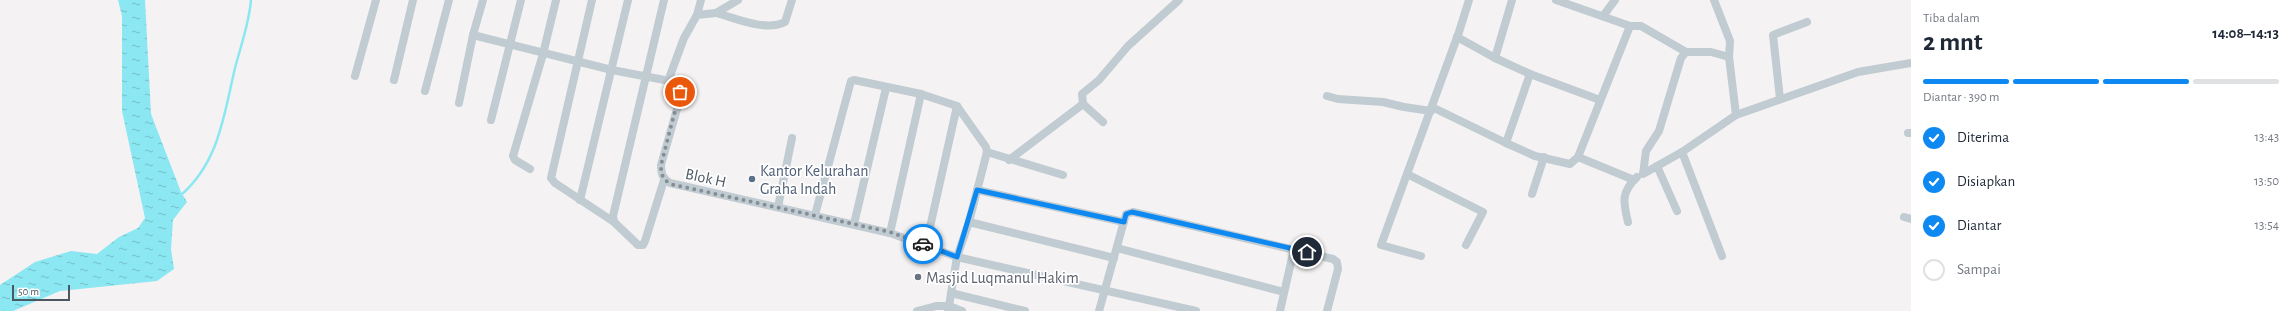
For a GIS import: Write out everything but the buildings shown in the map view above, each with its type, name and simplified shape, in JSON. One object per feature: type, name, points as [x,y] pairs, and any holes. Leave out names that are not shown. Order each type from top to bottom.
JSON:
[{"type":"street","points":[[355,76],[376,0]]},
{"type":"street","points":[[394,80],[413,0]]},
{"type":"street","points":[[425,91],[449,0]]},
{"type":"street","points":[[459,104],[473,35],[482,0]]},
{"type":"street","points":[[491,120],[511,45],[521,0]]},
{"type":"street","points":[[530,169],[515,160],[513,156],[543,54],[556,0]]},
{"type":"street","points":[[592,0],[551,178],[580,200],[614,222],[632,242],[643,245],[664,180]]},
{"type":"street","points":[[580,200],[628,0]]},
{"type":"street","points":[[614,222],[613,216],[664,0]]},
{"type":"street","points":[[473,35],[543,54],[668,81],[684,38],[697,15],[701,0]]},
{"type":"street","points":[[716,13],[738,0]]},
{"type":"street","points":[[697,15],[716,13],[752,23],[776,26],[785,22],[792,0]]},
{"type":"street","points":[[1103,122],[1083,104],[1082,94],[1099,80],[1128,46],[1179,0]]},
{"type":"street","points":[[1421,256],[1381,245],[1458,37],[1468,0]]},
{"type":"street","points":[[1495,58],[1512,0]]},
{"type":"street","points":[[1556,0],[1630,26],[1641,26],[1686,52],[1711,52],[1729,57]]},
{"type":"street","points":[[1603,16],[1615,0]]},
{"type":"street","points":[[1714,0],[1730,41],[1729,57],[1736,115]]},
{"type":"street","points":[[1780,99],[1773,35],[1807,22]]},
{"type":"street","points":[[1327,96],[1338,99],[1383,102],[1404,107],[1431,109],[1534,156],[1570,164],[1578,157],[1630,26]]},
{"type":"street","points":[[1458,37],[1495,58],[1530,74],[1600,100]]},
{"type":"street","points":[[1643,174],[1646,151],[1655,139],[1682,58],[1686,52]]},
{"type":"street","points":[[1628,222],[1623,202],[1629,185],[1634,180],[1682,152],[1736,115],[1858,72],[1911,63]]},
{"type":"street","points":[[1506,143],[1530,74]]},
{"type":"street","points":[[815,215],[848,84],[854,80],[886,88],[921,94],[957,106],[982,140],[987,152],[969,222],[957,257],[948,308]]},
{"type":"street","name":"Blok H","points":[[668,81],[675,82],[680,92],[661,165],[661,172],[664,180],[670,184],[890,232],[957,257],[1104,292],[1196,311]]},
{"type":"street","points":[[854,224],[886,88]]},
{"type":"street","points":[[890,232],[921,94]]},
{"type":"street","points":[[1009,160],[1083,104]]},
{"type":"street","points":[[926,245],[957,106]]},
{"type":"street","points":[[778,207],[792,138]]},
{"type":"street","points":[[987,152],[1009,160],[1063,175]]},
{"type":"street","points":[[1682,152],[1722,256]]},
{"type":"street","points":[[1532,194],[1544,157]]},
{"type":"street","points":[[1578,157],[1634,180]]},
{"type":"street","points":[[1657,166],[1677,211]]},
{"type":"street","points":[[1407,174],[1483,212],[1466,245]]},
{"type":"street","points":[[977,190],[1124,222]]},
{"type":"street","points":[[1099,311],[1126,214],[1132,212],[1333,259],[1337,262],[1334,286],[1327,311]]},
{"type":"street","points":[[969,222],[1114,258]]},
{"type":"street","points":[[1117,248],[1284,292]]},
{"type":"street","points":[[1280,311],[1294,249]]},
{"type":"street","points":[[951,293],[1025,311]]},
{"type":"street","points":[[916,311],[936,306],[962,311]]},
{"type":"water","points":[[118,0],[145,0],[151,114],[181,192],[187,202],[173,220],[171,249],[174,269],[157,281],[60,291],[13,311],[0,311],[0,285],[35,262],[71,251],[97,254],[119,237],[138,228],[145,218],[122,111],[122,16]]},
{"type":"waterway","points":[[181,195],[194,182],[204,168],[218,137],[247,26],[251,0]]},
{"type":"way so far","points":[[680,92],[679,102],[661,165],[661,172],[664,180],[670,184],[890,232],[923,244]]},
{"type":"place","name":"Kantor Kelurahan Graha Indah","points":[[752,179]]},
{"type":"place","name":"Masjid Luqmanul Hakim","points":[[918,277]]},
{"type":"route","points":[[923,244],[957,257],[969,222],[977,190],[1124,222],[1126,214],[1132,212],[1307,252]]}]
